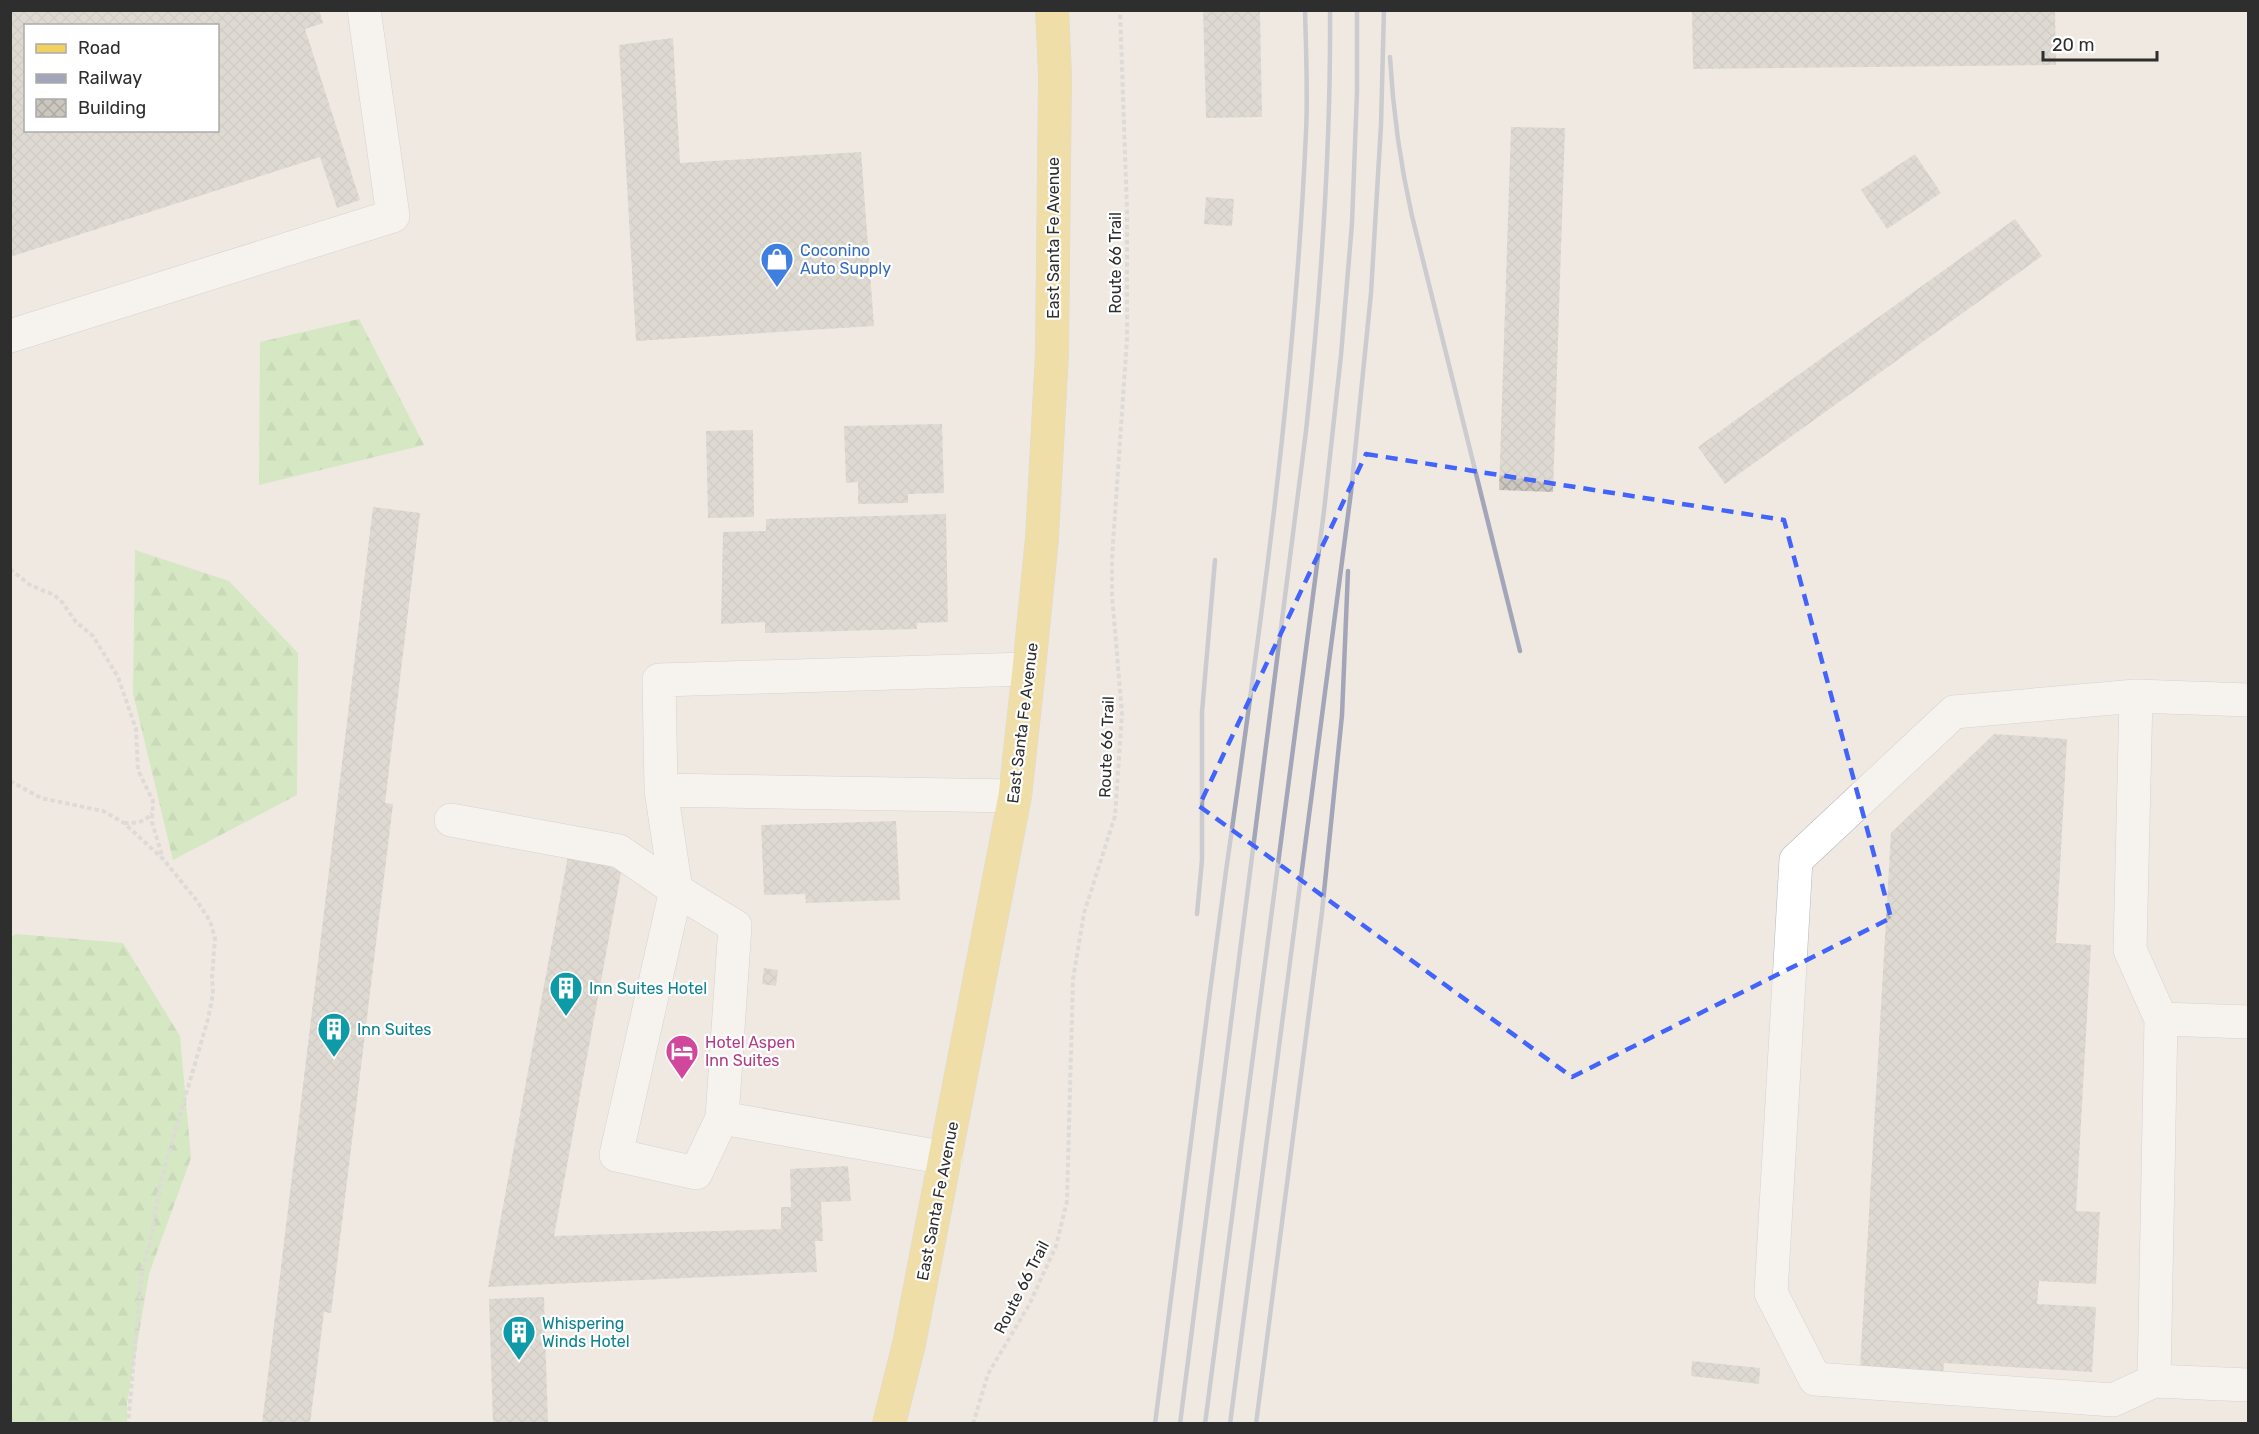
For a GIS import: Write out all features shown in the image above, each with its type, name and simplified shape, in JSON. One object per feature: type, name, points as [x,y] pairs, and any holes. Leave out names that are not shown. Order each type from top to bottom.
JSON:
[{"type":"main road","name":"East Santa Fe Avenue","points":[[889,1424],[909,1344],[1015,796],[1042,537],[1052,353],[1054,76],[1052,10]]},
{"type":"lane","points":[[10,336],[393,216],[364,10]]},
{"type":"lane","points":[[451,820],[619,851],[676,890],[735,926],[722,1118],[696,1173],[616,1155],[676,890],[661,790],[659,680],[1029,669]]},
{"type":"lane","points":[[2136,696],[2130,950],[2161,1019],[2154,1381]]},
{"type":"lane","points":[[2248,700],[2136,696],[1954,712],[1796,860],[1771,1293],[1815,1378],[2113,1400],[2154,1381],[2248,1385]]},
{"type":"lane","points":[[661,790],[1015,796]]},
{"type":"lane","points":[[2161,1019],[2248,1022]]},
{"type":"lane","points":[[722,1118],[946,1158]]},
{"type":"path","name":"Route 66 Trail","points":[[973,1424],[988,1374],[1029,1305],[1056,1246],[1067,1201],[1073,979],[1084,913],[1114,816],[1122,714],[1112,595],[1112,558],[1127,339],[1127,211],[1120,10]]},
{"type":"path","points":[[10,569],[30,585],[54,595],[62,602],[76,622],[93,636],[102,648],[118,677],[136,729],[138,770],[150,792],[154,810],[152,822],[163,859]]},
{"type":"path","points":[[10,781],[41,798],[103,811],[124,823],[163,859],[197,900],[210,921],[215,938],[213,994],[208,1020],[160,1180],[150,1242],[142,1270],[128,1424]]},
{"type":"path","points":[[124,823],[139,822],[148,818],[154,810]]},
{"type":"highlighted area","points":[[1366,454],[1784,520],[1891,918],[1572,1077],[1199,806]]},
{"type":"green space","points":[[359,319],[424,445],[259,485],[260,342]]},
{"type":"green space","points":[[135,550],[229,581],[298,653],[297,795],[173,860],[133,693]]},
{"type":"green space","points":[[16,934],[123,943],[180,1036],[191,1158],[149,1274],[127,1403],[127,1423],[11,1423],[10,937]]},
{"type":"building","points":[[10,10],[319,10],[323,23],[305,29],[360,200],[337,208],[320,157],[10,257]]},
{"type":"building","points":[[1203,10],[1260,10],[1262,117],[1206,118]]},
{"type":"building","points":[[1692,10],[2055,10],[2056,65],[1693,69]]},
{"type":"building","points":[[673,38],[680,163],[861,152],[874,326],[636,341],[619,45]]},
{"type":"building","points":[[1511,127],[1565,128],[1553,492],[1499,490]]},
{"type":"building","points":[[1915,154],[1941,193],[1887,229],[1861,190]]},
{"type":"building","points":[[1206,197],[1234,199],[1232,226],[1204,224]]},
{"type":"building","points":[[2015,219],[2042,256],[1725,484],[1698,447]]},
{"type":"building","points":[[942,424],[944,493],[908,494],[908,503],[858,504],[858,482],[846,483],[844,426]]},
{"type":"building","points":[[753,430],[754,517],[708,518],[706,431]]},
{"type":"building","name":"Inn Suites","points":[[373,507],[420,513],[385,803],[393,804],[331,1313],[324,1312],[310,1424],[262,1424]]},
{"type":"building","points":[[946,514],[948,622],[917,623],[917,629],[765,633],[765,622],[721,624],[723,532],[766,531],[766,519]]},
{"type":"building","points":[[1994,734],[2067,739],[2056,943],[2091,945],[2076,1211],[2100,1212],[2096,1284],[2039,1281],[2037,1304],[2096,1307],[2092,1372],[1944,1363],[1943,1374],[1860,1369],[1891,833]]},
{"type":"building","points":[[896,821],[900,900],[806,903],[805,894],[764,895],[761,825]]},
{"type":"building","name":"Inn Suites Hotel","points":[[568,856],[622,867],[554,1236],[781,1229],[781,1207],[791,1207],[790,1169],[848,1166],[851,1201],[821,1202],[823,1241],[815,1241],[817,1272],[488,1287]]},
{"type":"building","points":[[764,968],[778,970],[776,986],[762,984]]},
{"type":"building","name":"Whispering Winds Hotel","points":[[544,1297],[548,1424],[493,1424],[489,1299]]},
{"type":"building","points":[[1692,1361],[1760,1368],[1759,1384],[1691,1376]]},
{"type":"railway","points":[[1155,1424],[1264,595],[1285,410],[1301,225],[1306,132],[1305,10]]},
{"type":"railway","points":[[1180,1424],[1306,431],[1324,221],[1329,116],[1330,10]]},
{"type":"railway","points":[[1205,1424],[1324,511],[1341,355],[1352,223],[1357,92],[1357,10]]},
{"type":"railway","points":[[1230,1424],[1351,492],[1371,293],[1381,125],[1384,10]]},
{"type":"railway","points":[[1390,57],[1398,137],[1412,216],[1520,651]]},
{"type":"railway","points":[[1197,914],[1202,860],[1202,712],[1215,560]]},
{"type":"railway","points":[[1256,1424],[1322,912],[1342,715],[1348,571]]},
{"type":"place","name":"Coconino Auto Supply","points":[[777,288]]},
{"type":"place","name":"Inn Suites Hotel","points":[[566,1017]]},
{"type":"place","name":"Inn Suites","points":[[334,1058]]},
{"type":"place","name":"Hotel Aspen Inn Suites","points":[[682,1080]]},
{"type":"place","name":"Whispering Winds Hotel","points":[[519,1361]]}]
